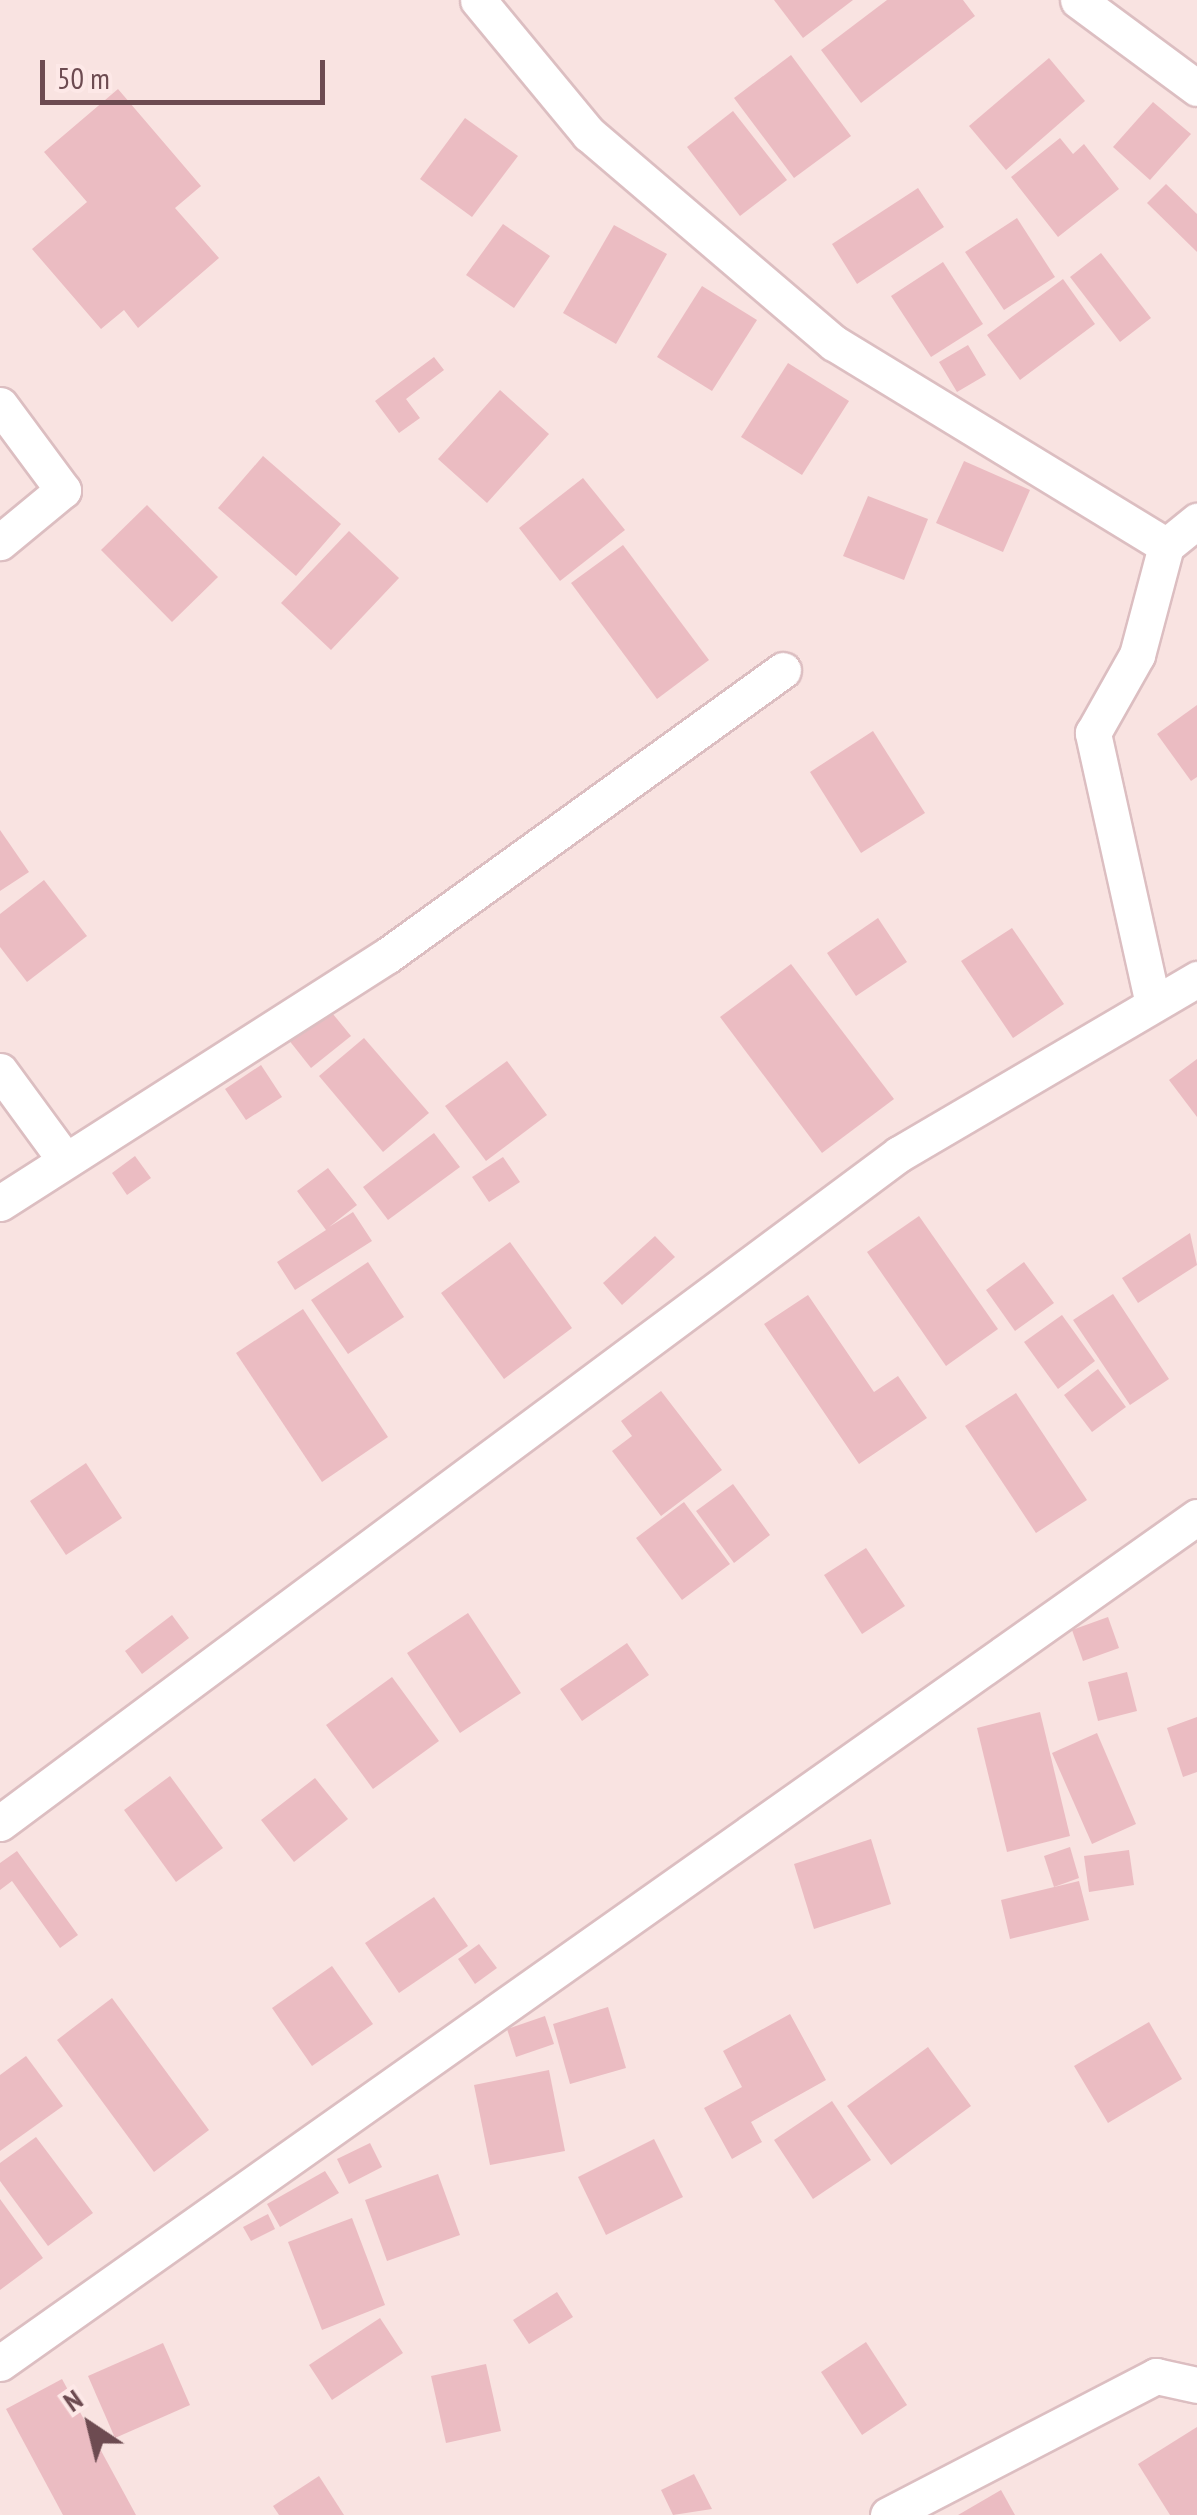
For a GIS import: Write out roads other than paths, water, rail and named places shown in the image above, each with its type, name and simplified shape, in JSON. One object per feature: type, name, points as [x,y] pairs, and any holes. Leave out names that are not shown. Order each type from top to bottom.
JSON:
[{"type":"street","points":[[478,0],[589,134],[834,343],[1166,546]]},
{"type":"street","points":[[1078,0],[1197,88]]},
{"type":"street","points":[[0,406],[63,490],[0,542]]},
{"type":"street","points":[[1153,1004],[1092,732],[1136,655],[1166,546],[1197,521]]},
{"type":"street","points":[[0,1204],[63,1157],[388,955],[783,670]]},
{"type":"street","points":[[0,1823],[899,1154],[1197,979]]},
{"type":"street","points":[[0,1070],[63,1157]]},
{"type":"street","points":[[0,2364],[1197,1517]]},
{"type":"street","points":[[888,2515],[1156,2376],[1197,2385]]}]
